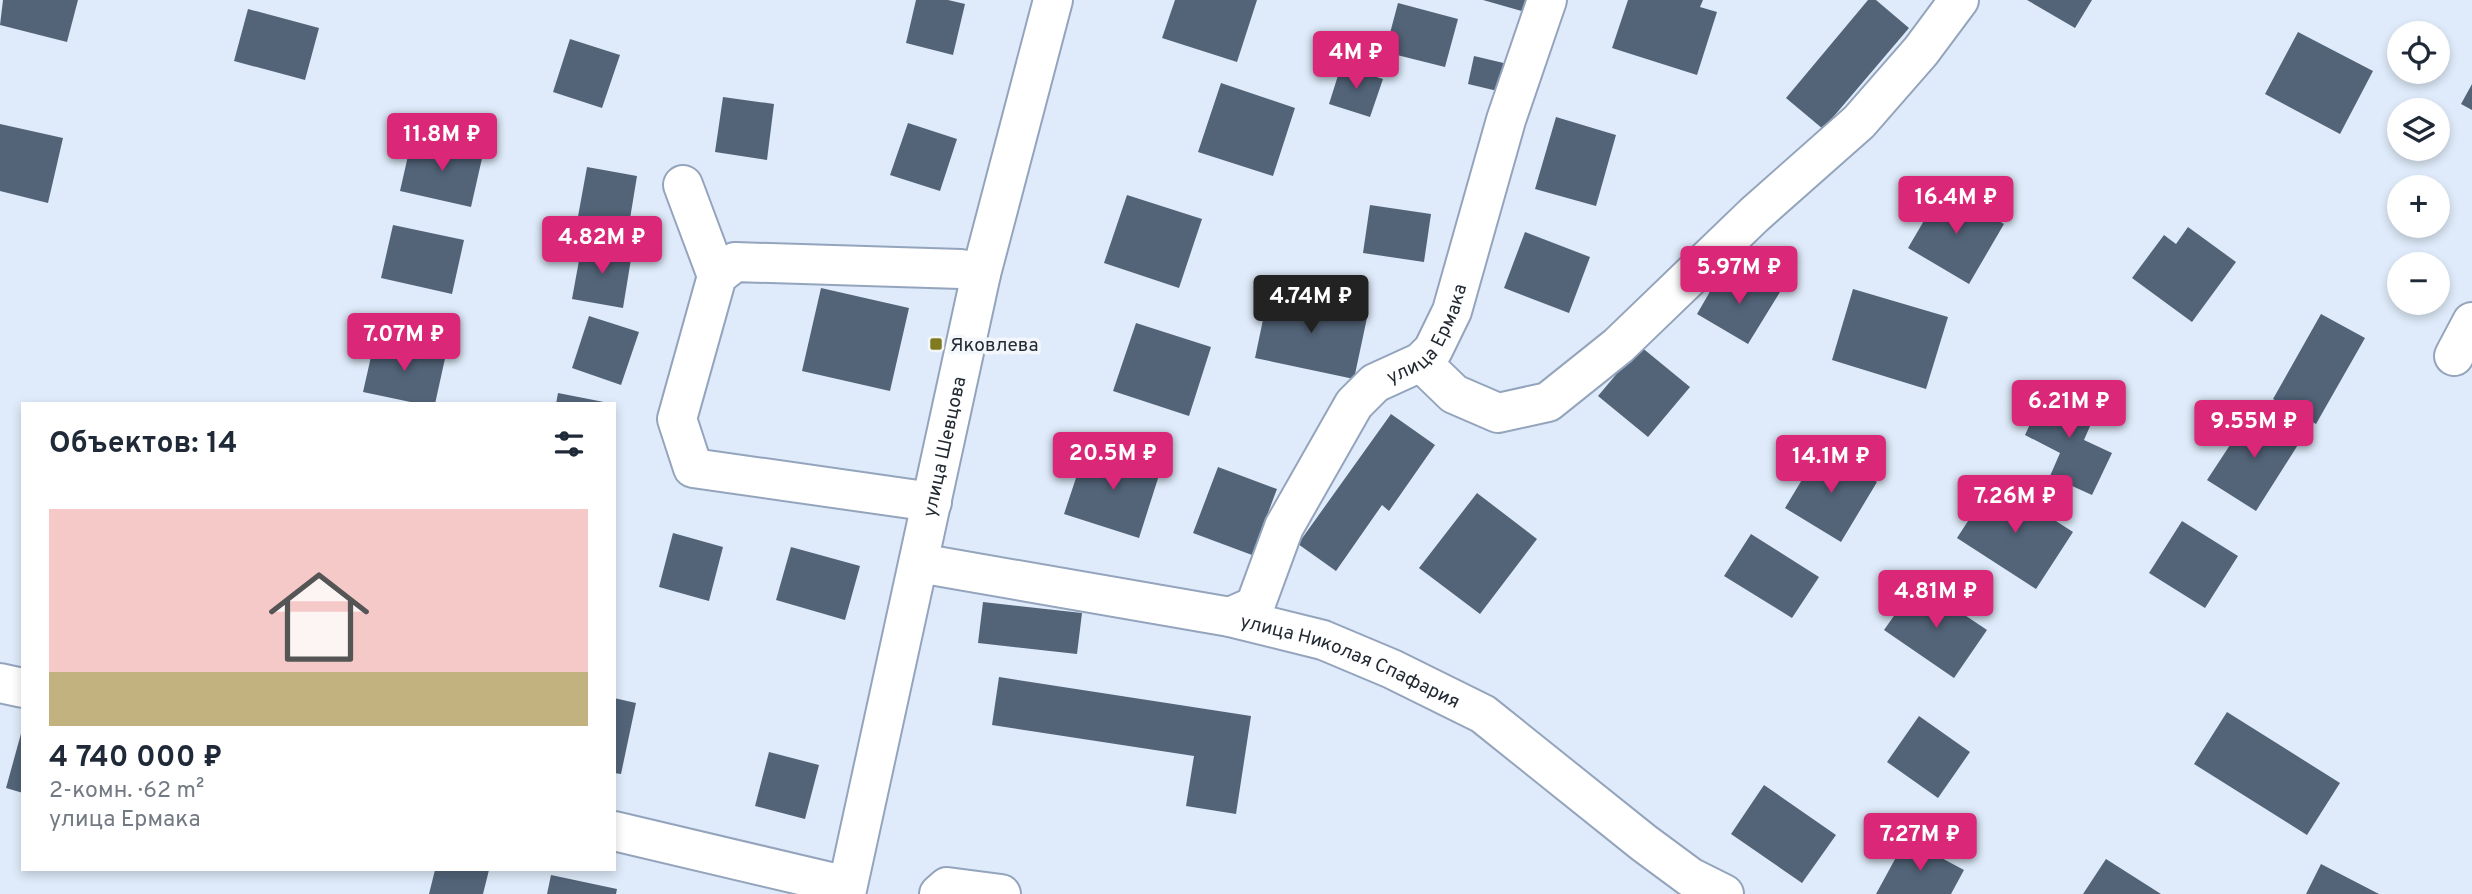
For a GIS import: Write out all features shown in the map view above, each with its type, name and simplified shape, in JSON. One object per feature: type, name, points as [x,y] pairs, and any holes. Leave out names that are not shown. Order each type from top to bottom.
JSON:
[{"type":"street","name":"улица Шевцова","points":[[846,890],[981,274],[1053,0]]},
{"type":"street","name":"улица Ермака","points":[[1230,617],[1255,606],[1284,527],[1354,404],[1375,383],[1421,362],[1433,350],[1452,311],[1506,120],[1547,0]]},
{"type":"street","points":[[1421,362],[1454,394],[1498,413],[1548,402],[1618,346],[1754,215],[1859,122],[1921,51],[1959,0]]},
{"type":"street","points":[[683,185],[718,276]]},
{"type":"street","points":[[932,502],[693,468],[677,419],[718,276],[735,262],[961,270],[981,274]]},
{"type":"street","points":[[2454,356],[2472,322]]},
{"type":"street","name":"улица Николая Спафария","points":[[919,563],[1230,617],[1323,640],[1392,669],[1483,714],[1675,883],[1724,894]]},
{"type":"street","points":[[0,683],[21,688]]},
{"type":"street","points":[[616,832],[846,890]]},
{"type":"street","points":[[939,894],[947,887],[1001,894]]},
{"type":"building","points":[[3,0],[78,0],[67,42],[0,25]]},
{"type":"building","points":[[916,0],[948,0],[965,4],[953,55],[906,43]]},
{"type":"building","points":[[1175,0],[1257,0],[1237,62],[1162,38]]},
{"type":"building","points":[[1483,0],[1536,0],[1532,14]]},
{"type":"building","points":[[1628,0],[1703,0],[1700,7],[1717,12],[1697,75],[1612,48]]},
{"type":"building","points":[[1868,0],[1876,0],[1909,28],[1823,129],[1786,98]]},
{"type":"building","points":[[2027,0],[2092,0],[2075,28]]},
{"type":"building","points":[[1398,3],[1458,19],[1445,67],[1385,52]]},
{"type":"building","points":[[248,9],[319,28],[305,80],[234,61]]},
{"type":"building","points":[[2298,32],[2373,71],[2340,134],[2265,94]]},
{"type":"building","points":[[570,39],[620,55],[602,108],[553,92]]},
{"type":"building","points":[[1474,56],[1512,65],[1506,93],[1468,84]]},
{"type":"building","points":[[1341,66],[1383,79],[1370,117],[1329,104]]},
{"type":"building","points":[[1221,83],[1295,108],[1273,176],[1198,152]]},
{"type":"building","points":[[2472,84],[2472,110],[2461,104]]},
{"type":"building","points":[[723,97],[774,104],[767,160],[715,152]]},
{"type":"building","points":[[1556,117],[1616,135],[1596,206],[1535,189]]},
{"type":"building","points":[[908,123],[957,139],[940,191],[890,175]]},
{"type":"building","points":[[0,124],[63,138],[48,203],[0,191]]},
{"type":"building","points":[[412,138],[483,154],[471,207],[400,191]]},
{"type":"building","points":[[587,167],[637,176],[628,231],[577,222]]},
{"type":"building","points":[[1943,188],[2004,224],[1969,284],[1908,248]]},
{"type":"building","points":[[1127,195],[1202,219],[1179,288],[1104,263]]},
{"type":"building","points":[[1370,205],[1431,214],[1424,262],[1363,253]]},
{"type":"building","points":[[393,225],[464,240],[452,294],[381,278]]},
{"type":"building","points":[[2188,227],[2236,262],[2192,322],[2132,278],[2164,235],[2176,244]]},
{"type":"building","points":[[1525,232],[1590,257],[1569,313],[1504,288]]},
{"type":"building","points":[[582,244],[632,253],[623,308],[572,299]]},
{"type":"building","points":[[1748,273],[1780,292],[1748,344],[1697,314],[1719,276],[1739,288]]},
{"type":"building","points":[[821,288],[909,308],[890,391],[802,371]]},
{"type":"building","points":[[1853,289],[1948,317],[1926,389],[1832,360]]},
{"type":"building","points":[[1269,291],[1368,313],[1354,379],[1255,358]]},
{"type":"building","points":[[2321,314],[2365,338],[2316,424],[2273,399]]},
{"type":"building","points":[[589,316],[639,332],[621,385],[572,368]]},
{"type":"building","points":[[1136,323],[1211,347],[1189,416],[1113,391]]},
{"type":"building","points":[[375,339],[446,354],[435,402],[410,402],[363,392]]},
{"type":"building","points":[[1640,346],[1690,387],[1648,437],[1598,396]]},
{"type":"building","points":[[2047,387],[2097,410],[2084,440],[2112,453],[2092,495],[2050,476],[2060,453],[2025,435]]},
{"type":"building","points":[[558,393],[604,402],[556,402]]},
{"type":"building","points":[[2253,410],[2301,440],[2256,511],[2207,480]]},
{"type":"building","points":[[1391,414],[1435,445],[1389,511],[1382,505],[1336,571],[1298,544]]},
{"type":"building","points":[[1087,445],[1161,469],[1139,538],[1064,514]]},
{"type":"building","points":[[1821,448],[1877,482],[1841,542],[1785,508]]},
{"type":"building","points":[[1218,467],[1277,489],[1252,555],[1193,533]]},
{"type":"building","points":[[1994,481],[2073,532],[2036,589],[1957,538]]},
{"type":"building","points":[[1477,493],[1537,539],[1480,614],[1419,568]]},
{"type":"building","points":[[2182,521],[2238,556],[2205,608],[2149,573]]},
{"type":"building","points":[[673,533],[723,547],[709,601],[659,587]]},
{"type":"building","points":[[1751,534],[1819,577],[1792,618],[1724,576]]},
{"type":"building","points":[[791,547],[860,566],[845,620],[776,600]]},
{"type":"building","points":[[1917,583],[1987,630],[1954,678],[1884,630]]},
{"type":"building","points":[[983,602],[1082,613],[1077,654],[978,643]]},
{"type":"building","points":[[999,677],[1251,716],[1236,814],[1186,806],[1194,756],[992,725]]},
{"type":"building","points":[[616,698],[636,703],[621,774],[616,773]]},
{"type":"building","points":[[2227,712],[2340,783],[2307,835],[2194,764]]},
{"type":"building","points":[[1919,716],[1970,752],[1938,798],[1887,762]]},
{"type":"building","points":[[21,734],[21,792],[6,788]]},
{"type":"building","points":[[769,752],[819,765],[805,819],[755,806]]},
{"type":"building","points":[[1764,785],[1836,835],[1802,883],[1731,834]]},
{"type":"building","points":[[1906,839],[1964,870],[1951,894],[1876,894]]},
{"type":"building","points":[[2106,859],[2161,894],[2083,894]]},
{"type":"building","points":[[2321,864],[2379,894],[2306,894]]},
{"type":"building","points":[[435,871],[489,871],[483,894],[429,894]]},
{"type":"building","points":[[551,875],[617,889],[616,894],[547,894]]},
{"type":"place","name":"Яковлева","points":[[936,344]]}]
